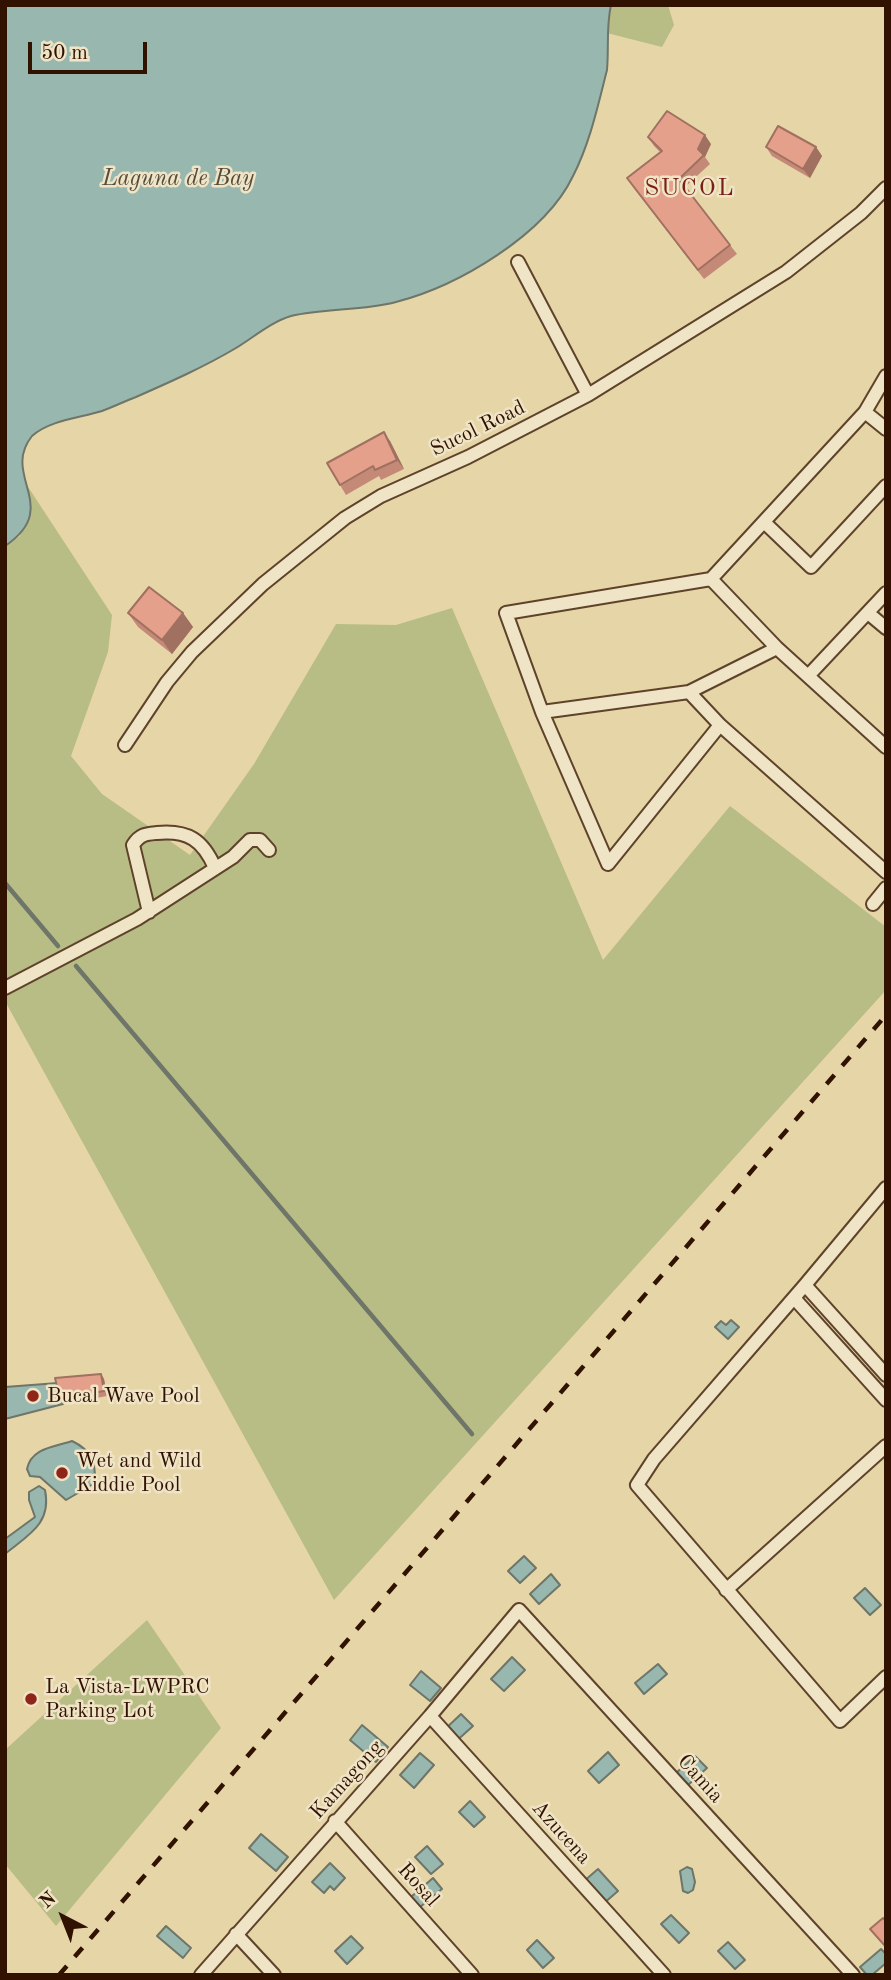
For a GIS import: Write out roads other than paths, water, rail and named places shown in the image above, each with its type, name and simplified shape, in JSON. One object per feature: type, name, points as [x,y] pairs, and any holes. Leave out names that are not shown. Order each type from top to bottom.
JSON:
[{"type":"street","name":"Sucol Road","points":[[125,746],[167,682],[192,652],[263,584],[345,518],[382,496],[468,457],[588,395],[786,272],[861,213],[886,188]]},
{"type":"street","points":[[518,262],[588,395]]},
{"type":"street","points":[[720,725],[608,864],[542,712],[506,613],[711,579],[865,412],[886,376]]},
{"type":"street","points":[[865,412],[886,429]]},
{"type":"street","points":[[764,522],[811,567],[886,486]]},
{"type":"street","points":[[711,579],[777,648],[886,747]]},
{"type":"street","points":[[808,676],[886,593]]},
{"type":"street","points":[[868,613],[886,628]]},
{"type":"street","points":[[542,712],[689,692],[777,648]]},
{"type":"street","points":[[689,692],[720,725],[886,872]]},
{"type":"street","points":[[149,912],[133,845],[143,834],[173,831],[184,833],[206,849],[215,868]]},
{"type":"street","points":[[5,988],[149,912],[233,857],[250,840],[260,840],[269,849]]},
{"type":"street","points":[[873,904],[886,888]]},
{"type":"street","points":[[886,1188],[805,1286],[654,1459],[638,1485],[840,1721],[886,1677]]},
{"type":"street","points":[[805,1286],[886,1376]]},
{"type":"street","points":[[794,1298],[886,1401]]},
{"type":"street","points":[[726,1590],[886,1446]]},
{"type":"street","name":"Kamagong","points":[[201,1975],[430,1716],[519,1610]]},
{"type":"street","name":"Camia","points":[[519,1610],[853,1975]]},
{"type":"street","name":"Azucena","points":[[430,1716],[664,1975]]},
{"type":"street","name":"Rosal","points":[[335,1821],[471,1975]]},
{"type":"street","points":[[236,1934],[274,1975]]},
{"type":"water","name":"Laguna de Bay","points":[[5,5],[611,5],[607,70],[584,150],[560,198],[521,238],[472,271],[446,284],[383,305],[291,316],[212,362],[161,386],[102,411],[47,426],[32,436],[24,451],[22,465],[31,505],[29,518],[22,532],[5,546]]},
{"type":"water","points":[[731,1320],[739,1327],[728,1339],[715,1327],[721,1321],[726,1325]]},
{"type":"water","name":"Bucal Wave Pool","points":[[58,1383],[63,1404],[5,1419],[5,1387]]},
{"type":"water","name":"Wet and Wild Kiddie Pool","points":[[72,1441],[84,1448],[91,1458],[95,1483],[66,1500],[40,1477],[30,1476],[27,1469],[29,1462],[38,1452]]},
{"type":"water","points":[[39,1486],[45,1490],[46,1502],[41,1520],[30,1534],[5,1554],[5,1539],[35,1517],[29,1492]]},
{"type":"water","points":[[524,1556],[536,1568],[520,1583],[508,1571]]},
{"type":"water","points":[[551,1574],[560,1585],[539,1604],[530,1594]]},
{"type":"water","points":[[865,1588],[881,1605],[870,1615],[854,1598]]},
{"type":"water","points":[[512,1657],[525,1670],[504,1691],[491,1679]]},
{"type":"water","points":[[658,1664],[667,1674],[644,1694],[635,1683]]},
{"type":"water","points":[[421,1671],[441,1688],[430,1701],[410,1685]]},
{"type":"water","points":[[461,1714],[473,1726],[453,1744],[442,1732]]},
{"type":"water","points":[[362,1725],[388,1747],[376,1762],[350,1740]]},
{"type":"water","points":[[608,1752],[619,1765],[599,1783],[588,1771]]},
{"type":"water","points":[[420,1753],[434,1765],[414,1788],[400,1775]]},
{"type":"water","points":[[695,1756],[707,1768],[688,1785],[676,1773]]},
{"type":"water","points":[[470,1801],[485,1817],[474,1827],[459,1812]]},
{"type":"water","points":[[261,1834],[288,1857],[276,1871],[249,1848]]},
{"type":"water","points":[[427,1846],[443,1864],[431,1874],[415,1857]]},
{"type":"water","points":[[330,1863],[345,1878],[334,1890],[330,1886],[324,1893],[312,1882]]},
{"type":"water","points":[[687,1867],[692,1869],[695,1882],[693,1890],[688,1893],[683,1891],[680,1871]]},
{"type":"water","points":[[598,1869],[618,1891],[603,1904],[583,1882]]},
{"type":"water","points":[[433,1878],[442,1889],[420,1907],[411,1897]]},
{"type":"water","points":[[671,1915],[689,1933],[679,1943],[661,1924]]},
{"type":"water","points":[[166,1926],[191,1948],[183,1958],[157,1936]]},
{"type":"water","points":[[351,1936],[363,1948],[347,1964],[335,1951]]},
{"type":"water","points":[[537,1940],[554,1958],[543,1968],[527,1950]]},
{"type":"water","points":[[728,1942],[745,1960],[735,1969],[718,1951]]},
{"type":"water","points":[[881,1949],[886,1954],[886,1963],[872,1975],[867,1975],[860,1967]]},
{"type":"waterway","points":[[5,883],[58,946]]},
{"type":"waterway","points":[[76,966],[472,1434]]},
{"type":"railway","points":[[59,1975],[886,1015]]},
{"type":"place","name":"Bucal Wave Pool","points":[[33,1396]]},
{"type":"place","name":"Wet and Wild Kiddie Pool","points":[[62,1473]]},
{"type":"place","name":"La Vista-LWPRC Parking Lot","points":[[31,1699]]},
{"type":"district","name":"SUCOL","points":[[690,189]]}]
